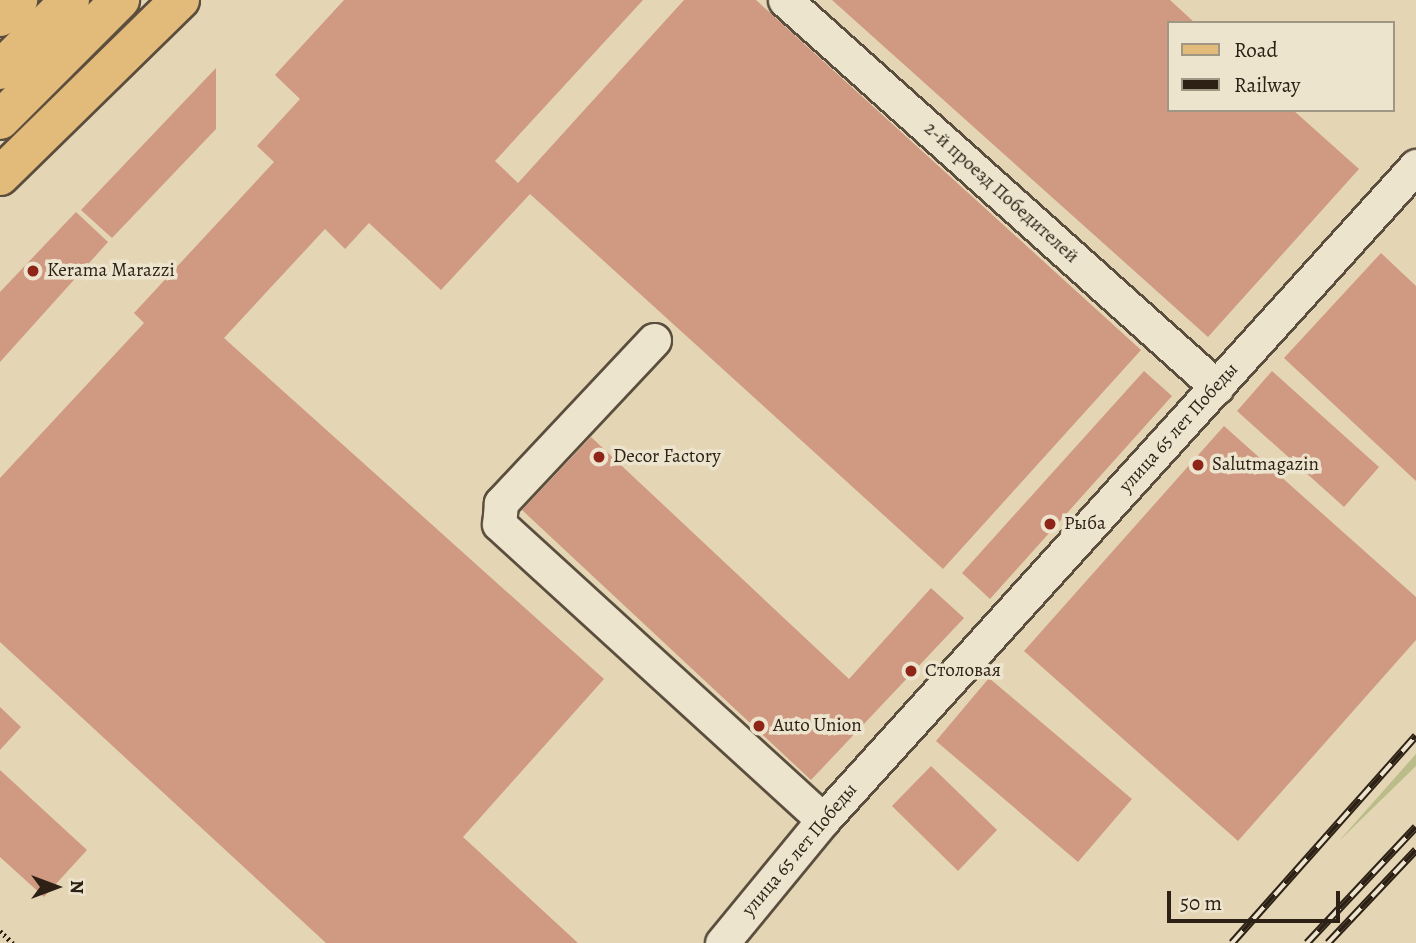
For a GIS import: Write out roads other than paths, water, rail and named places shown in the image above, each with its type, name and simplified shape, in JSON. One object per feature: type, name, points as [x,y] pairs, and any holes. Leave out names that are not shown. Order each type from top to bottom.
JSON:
[{"type":"main road","points":[[0,17],[18,0]]},
{"type":"main road","points":[[0,70],[70,0]]},
{"type":"main road","points":[[0,120],[120,0]]},
{"type":"main road","points":[[0,176],[180,0]]},
{"type":"street","name":"2-й проезд Победителей","points":[[785,0],[1217,387]]},
{"type":"street","name":"улица 65 лет Победы","points":[[722,943],[823,820],[1416,166]]},
{"type":"street","points":[[653,340],[501,503],[499,524],[823,820]]},
{"type":"railway","points":[[1232,943],[1416,736]]},
{"type":"railway","points":[[1307,943],[1416,827]]},
{"type":"railway","points":[[1328,943],[1416,850]]},
{"type":"place","name":"Kerama Marazzi","points":[[33,271]]},
{"type":"place","name":"Decor Factory","points":[[599,457]]},
{"type":"place","name":"Salutmagazin","points":[[1198,465]]},
{"type":"place","name":"Рыба","points":[[1050,524]]},
{"type":"place","name":"Столовая","points":[[911,671]]},
{"type":"place","name":"Auto Union","points":[[759,726]]}]
